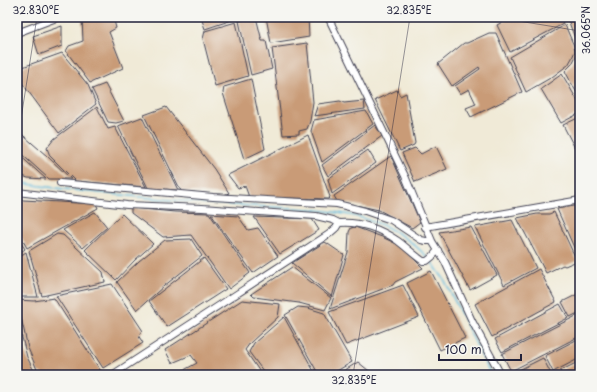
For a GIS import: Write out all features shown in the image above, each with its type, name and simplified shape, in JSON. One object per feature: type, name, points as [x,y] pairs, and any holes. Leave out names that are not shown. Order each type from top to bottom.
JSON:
[{"type":"street","points":[[17,33],[59,17]]},
{"type":"street","points":[[328,17],[405,176],[425,227],[445,262],[472,320],[501,375]]},
{"type":"street","points":[[60,183],[213,197],[337,204],[365,211],[391,220],[421,240],[426,242],[432,241]]},
{"type":"street","points":[[17,192],[127,205],[202,208],[316,216],[334,220],[339,223],[348,222],[366,226],[380,231],[396,240],[423,261],[427,261],[438,250]]},
{"type":"street","points":[[425,227],[580,200]]},
{"type":"street","points":[[112,375],[329,234],[339,223]]},
{"type":"building","points":[[82,17],[113,17],[116,28],[109,32],[123,68],[90,83],[66,51],[69,46],[83,41]]},
{"type":"building","points":[[201,17],[241,17],[205,29]]},
{"type":"building","points":[[256,17],[262,41],[266,41],[272,69],[251,75],[239,21]]},
{"type":"building","points":[[266,17],[308,17],[309,37],[271,43]]},
{"type":"building","points":[[511,17],[561,17],[563,24],[510,52],[497,25]]},
{"type":"building","points":[[567,17],[580,17],[580,49],[579,49]]},
{"type":"building","points":[[236,22],[248,76],[215,86],[203,39],[205,31]]},
{"type":"building","points":[[565,25],[575,51],[568,65],[552,77],[526,92],[510,57]]},
{"type":"building","points":[[62,26],[62,46],[39,55],[33,36]]},
{"type":"building","points":[[489,33],[496,33],[522,92],[471,117],[466,108],[476,104],[469,89],[460,94],[455,86],[480,69],[479,67],[452,86],[438,64],[464,43]]},
{"type":"building","points":[[307,43],[313,102],[310,121],[307,129],[299,131],[299,134],[283,135],[272,48]]},
{"type":"building","points":[[62,53],[88,85],[96,104],[59,133],[17,76],[17,69]]},
{"type":"building","points":[[580,53],[580,99],[565,71],[572,64],[577,54]]},
{"type":"building","points":[[562,74],[580,105],[580,113],[561,123],[541,89]]},
{"type":"building","points":[[251,79],[265,149],[244,159],[223,93],[224,87]]},
{"type":"building","points":[[105,84],[124,121],[116,123],[108,122],[92,89]]},
{"type":"building","points":[[397,90],[400,96],[406,93],[415,143],[414,145],[400,151],[375,100]]},
{"type":"building","points":[[340,101],[344,103],[364,101],[365,109],[314,116],[318,104]]},
{"type":"building","points":[[97,107],[108,129],[115,127],[146,187],[75,181],[50,156],[47,148],[54,139]]},
{"type":"building","points":[[166,107],[214,169],[229,193],[223,195],[181,191],[144,115]]},
{"type":"building","points":[[366,111],[373,124],[322,162],[311,131],[314,120]]},
{"type":"building","points":[[142,117],[178,190],[148,188],[118,126]]},
{"type":"building","points":[[580,117],[580,158],[563,125]]},
{"type":"building","points":[[375,125],[382,136],[328,176],[322,165]]},
{"type":"building","points":[[17,130],[71,179],[49,179],[17,150]]},
{"type":"building","points":[[308,135],[330,197],[328,199],[249,197],[245,186],[238,188],[228,175]]},
{"type":"building","points":[[436,146],[447,169],[415,182],[402,153],[415,148],[421,154]]},
{"type":"building","points":[[368,150],[376,163],[332,194],[328,179]]},
{"type":"building","points":[[17,153],[46,179],[28,178],[17,174]]},
{"type":"building","points":[[391,156],[420,222],[412,228],[379,210],[337,201],[334,196]]},
{"type":"building","points":[[17,197],[23,200],[96,204],[98,208],[27,248],[17,230]]},
{"type":"building","points":[[580,205],[580,261],[557,209]]},
{"type":"building","points":[[131,208],[209,213],[250,273],[229,289],[191,235],[163,237],[131,213]]},
{"type":"building","points":[[95,212],[107,227],[83,248],[63,230]]},
{"type":"building","points":[[554,212],[577,261],[565,266],[563,265],[546,273],[517,218]]},
{"type":"building","points":[[122,214],[153,244],[116,280],[85,250]]},
{"type":"building","points":[[211,214],[238,216],[248,230],[258,228],[278,256],[253,273]]},
{"type":"building","points":[[254,217],[312,219],[319,230],[280,254]]},
{"type":"building","points":[[512,220],[536,268],[504,285],[475,227]]},
{"type":"building","points":[[355,227],[399,245],[423,268],[395,282],[393,285],[330,309],[348,252],[349,232],[351,228]]},
{"type":"building","points":[[471,227],[497,275],[470,290],[439,232]]},
{"type":"building","points":[[57,234],[63,235],[103,272],[105,282],[42,296],[29,251]]},
{"type":"building","points":[[17,237],[25,249],[17,255]]},
{"type":"building","points":[[191,239],[202,256],[164,286],[137,310],[117,282],[139,261],[165,240]]},
{"type":"building","points":[[325,242],[344,255],[332,297],[292,263]]},
{"type":"building","points":[[26,252],[38,297],[17,297],[17,258]]},
{"type":"building","points":[[204,258],[226,289],[167,327],[149,301]]},
{"type":"building","points":[[292,267],[331,298],[325,310],[299,303],[254,297],[251,294]]},
{"type":"building","points":[[539,269],[556,302],[492,337],[475,304]]},
{"type":"building","points":[[431,271],[465,338],[440,350],[407,283]]},
{"type":"building","points":[[112,284],[143,331],[138,335],[143,343],[103,368],[56,296]]},
{"type":"building","points":[[403,285],[419,317],[346,345],[329,312]]},
{"type":"building","points":[[580,293],[580,312],[570,317],[562,302]]},
{"type":"building","points":[[54,298],[102,373],[99,375],[44,375],[38,372],[28,348],[17,300],[34,301]]},
{"type":"building","points":[[242,300],[280,304],[278,317],[250,343],[245,350],[262,375],[175,375],[197,363],[191,355],[172,363],[165,350]]},
{"type":"building","points":[[560,304],[568,318],[502,352],[495,339]]},
{"type":"building","points":[[298,307],[308,308],[324,313],[352,362],[330,375],[319,375],[285,315]]},
{"type":"building","points":[[580,314],[580,336],[511,371],[502,354]]},
{"type":"building","points":[[284,317],[316,375],[266,375],[249,352],[254,343]]},
{"type":"building","points":[[17,318],[27,357],[35,373],[29,375],[17,375]]},
{"type":"building","points":[[580,338],[580,358],[553,372],[545,356]]},
{"type":"building","points":[[543,358],[551,374],[514,375],[513,373]]},
{"type":"building","points":[[580,361],[580,375],[562,375],[560,371]]},
{"type":"building","points":[[358,362],[374,375],[337,375]]},
{"type":"waterway","points":[[17,182],[56,188],[165,199],[305,209],[357,216],[387,227],[408,240],[427,257]]},
{"type":"waterway","points":[[430,260],[444,279],[491,375]]}]
